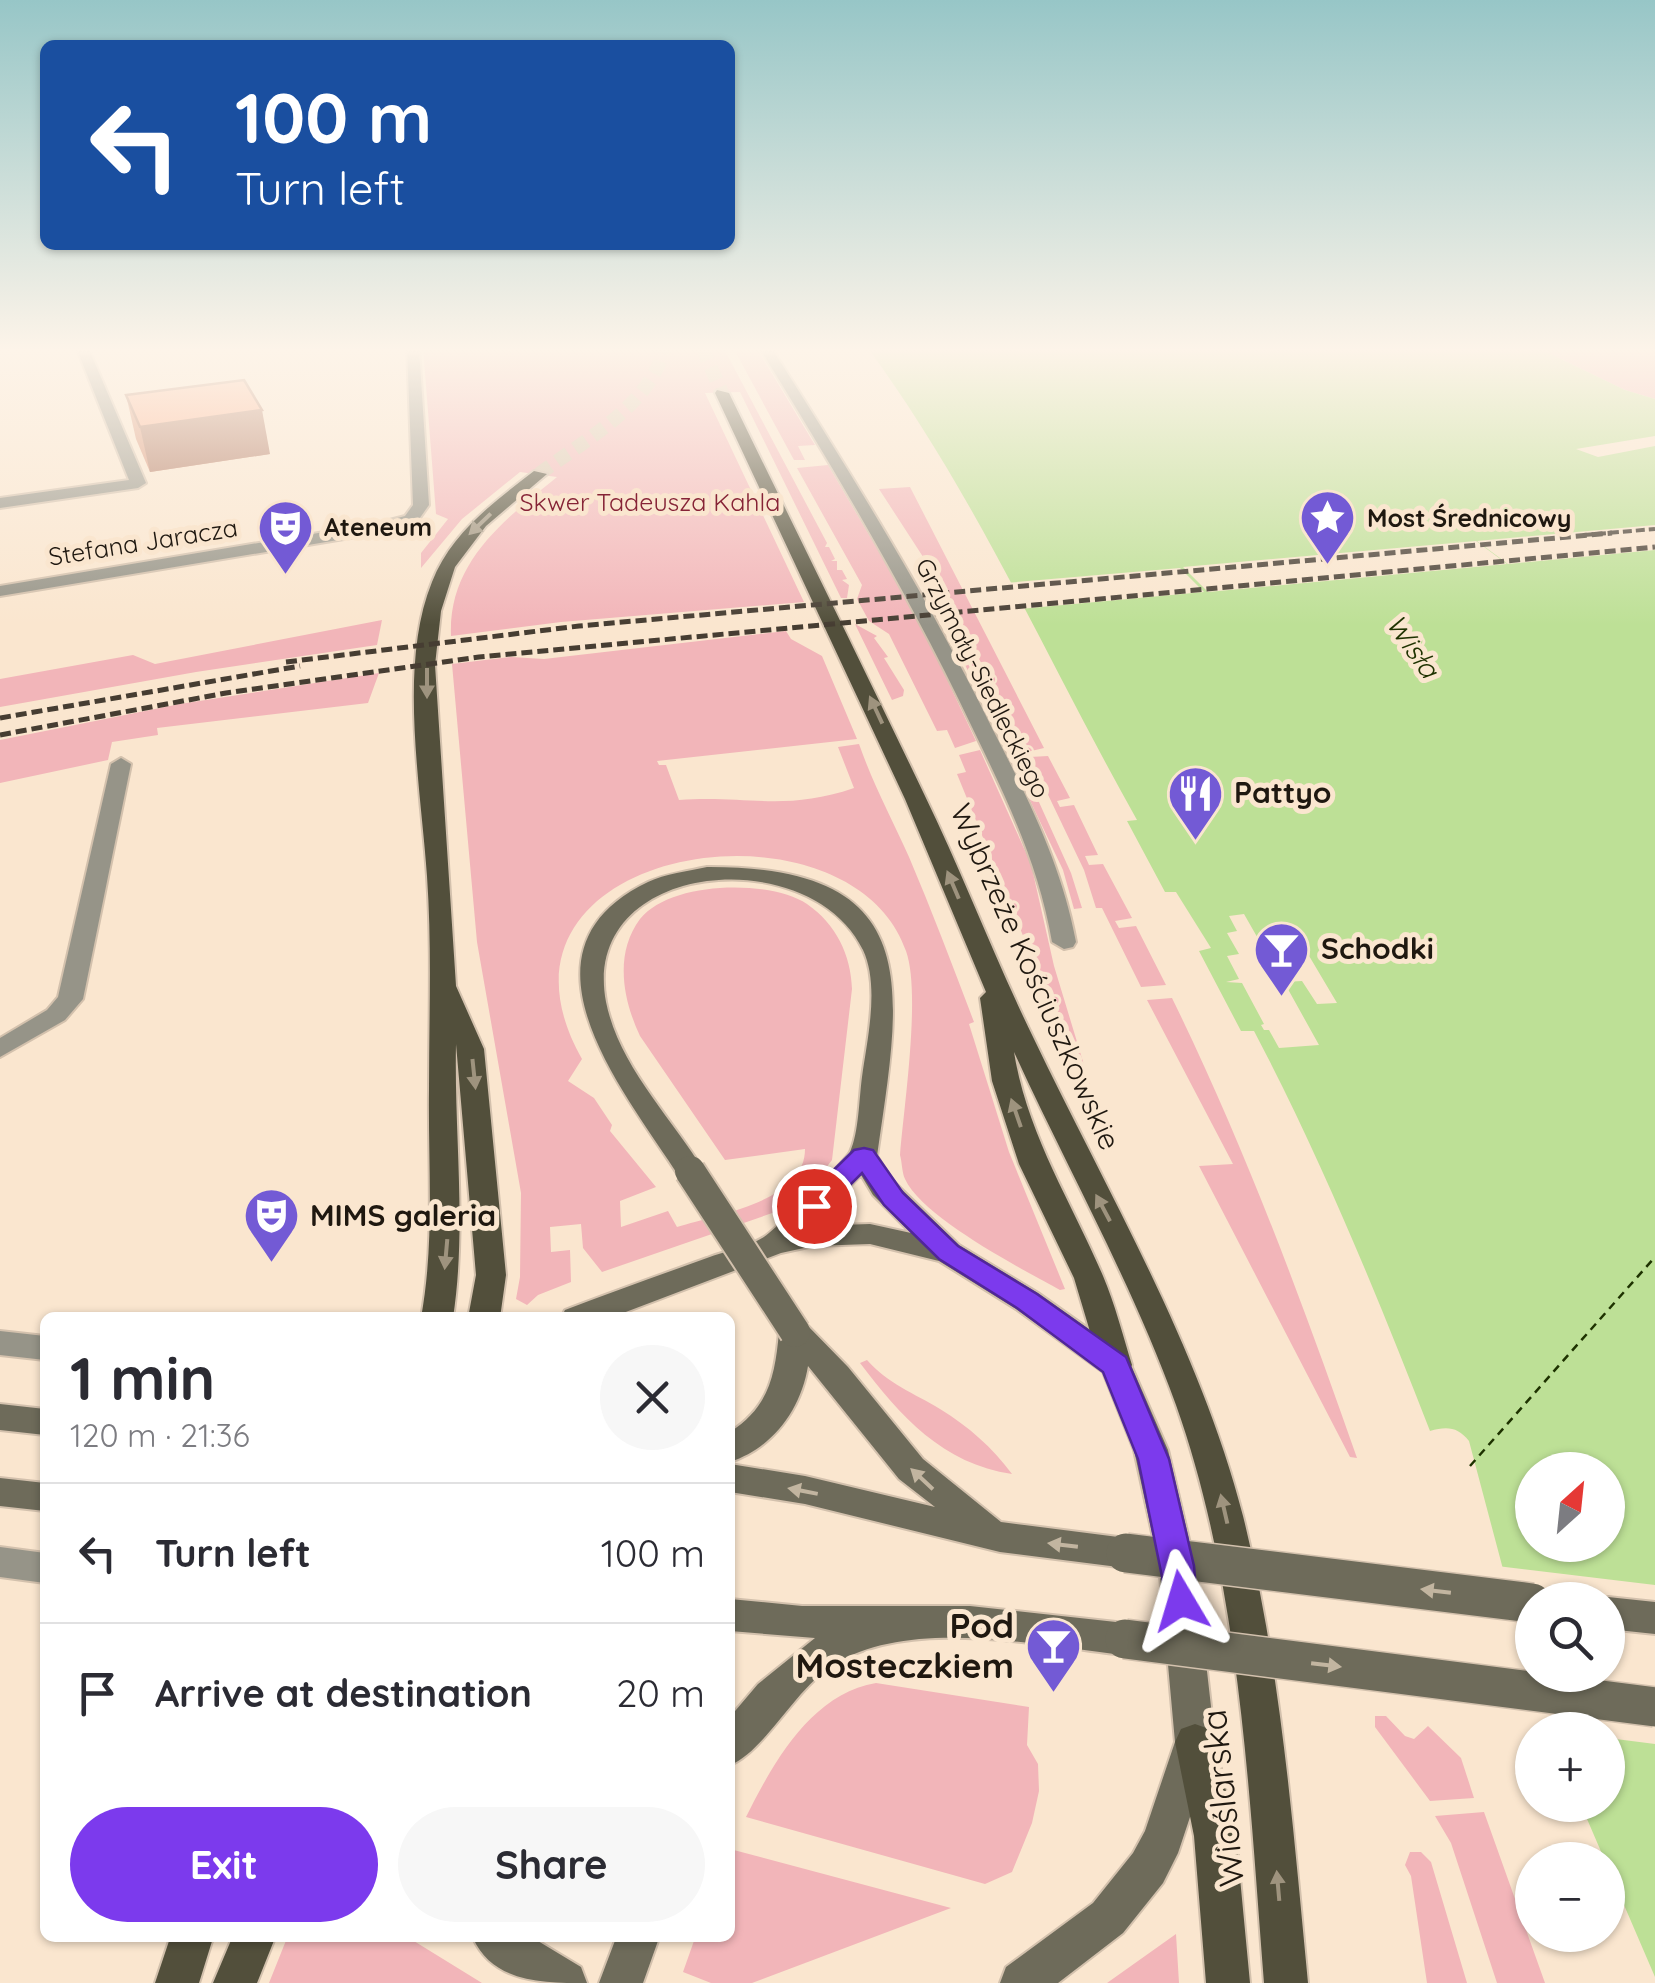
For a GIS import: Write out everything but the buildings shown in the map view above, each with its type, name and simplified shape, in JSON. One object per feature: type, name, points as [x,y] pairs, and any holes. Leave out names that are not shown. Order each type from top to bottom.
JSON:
[{"type":"main road","name":"Wybrzeże Kościuszkowskie","points":[[745,440],[916,799],[989,972],[1171,1349],[1211,1458],[1244,1604]]},
{"type":"main road","points":[[438,1312],[448,1250],[442,1094],[444,982],[427,698],[428,628],[438,587],[454,552],[500,505],[539,474]]},
{"type":"main road","points":[[775,1244],[864,1156],[882,988],[872,940],[847,908],[813,886],[760,874],[708,874],[660,886],[624,906],[600,934],[591,972],[592,996],[608,1040],[795,1332],[838,1376],[924,1482],[1000,1537]]},
{"type":"main road","points":[[989,972],[1005,1080],[1034,1164],[1090,1278],[1116,1365],[1151,1450],[1171,1535],[1194,1742],[1215,1836],[1228,1983]]},
{"type":"main road","points":[[444,982],[471,1048],[491,1275],[485,1312]]},
{"type":"main road","points":[[864,1156],[893,1199],[948,1252],[1027,1301],[1116,1365]]},
{"type":"main road","points":[[592,1312],[775,1244],[837,1233],[870,1234],[948,1252]]},
{"type":"main road","points":[[735,1445],[774,1416],[788,1390],[795,1332]]},
{"type":"main road","points":[[0,1417],[40,1421]]},
{"type":"main road","points":[[735,1479],[805,1490],[1000,1537],[1515,1601]]},
{"type":"main road","points":[[0,1492],[40,1497]]},
{"type":"main road","name":"Wioślarska","points":[[1244,1604],[1270,1804],[1286,1983]]},
{"type":"main road","points":[[1625,1614],[1655,1618]]},
{"type":"main road","points":[[735,1615],[802,1622],[1028,1626],[1655,1707]]},
{"type":"main road","points":[[735,1741],[772,1696],[820,1653],[905,1621]]},
{"type":"main road","points":[[1022,1983],[1108,1918],[1148,1868],[1163,1839],[1194,1742]]},
{"type":"main road","points":[[177,1983],[191,1942]]},
{"type":"main road","points":[[234,1983],[252,1942]]},
{"type":"main road","points":[[501,1942],[565,1983]]},
{"type":"main road","points":[[620,1983],[636,1942]]},
{"type":"street","points":[[0,503],[138,483],[120,440]]},
{"type":"street","name":"Stefana Jaracza","points":[[0,592],[380,528],[411,519],[421,505],[417,440]]},
{"type":"street","name":"Grzymały-Siedleckiego","points":[[821,440],[937,630],[1040,846],[1059,908],[1064,942]]},
{"type":"street","points":[[0,1049],[56,1015],[70,999],[121,764]]},
{"type":"street","points":[[0,1342],[40,1347]]},
{"type":"street","points":[[0,1562],[40,1567]]},
{"type":"green space","name":"Skwer Tadeusza Kahla","points":[[430,440],[727,440],[804,602],[561,622],[451,636],[459,586],[469,565],[499,527],[557,477],[520,472],[462,519],[421,568],[421,553],[448,519],[436,514]]},
{"type":"green space","name":"Skwer Tadeusza Kahla","points":[[763,440],[772,440],[827,543],[825,547],[829,547],[835,559],[831,561],[837,561],[837,570],[842,570],[847,579],[842,580],[849,585],[847,598],[841,598]]},
{"type":"green space","points":[[783,440],[812,440],[815,445],[798,446],[805,460],[794,460]]},
{"type":"green space","points":[[828,465],[919,620],[976,741],[955,748],[947,730],[937,731],[889,634],[869,621],[857,599],[862,585],[797,468]]},
{"type":"green space","points":[[910,487],[1044,748],[1027,752],[940,583],[879,489]]},
{"type":"green space","points":[[941,616],[949,616],[1011,741],[1003,742]]},
{"type":"green space","points":[[382,620],[377,645],[0,707],[0,679],[133,655],[155,664]]},
{"type":"green space","points":[[855,624],[877,636],[874,638],[888,657],[884,658],[904,690],[903,696],[892,700]]},
{"type":"green space","points":[[786,631],[791,639],[822,656],[857,739],[657,761],[666,765],[679,800],[786,801],[854,788],[838,747],[859,744],[918,877],[974,1022],[969,1024],[1009,1152],[1065,1289],[1060,1290],[1022,1269],[952,1226],[915,1194],[905,1179],[900,1155],[912,1021],[910,970],[906,951],[871,899],[814,868],[747,856],[677,863],[616,887],[574,929],[559,986],[582,1059],[568,1081],[594,1098],[612,1125],[610,1131],[656,1187],[620,1201],[621,1227],[668,1211],[677,1227],[756,1203],[791,1182],[801,1167],[805,1149],[725,1160],[640,1036],[629,1007],[624,977],[632,933],[654,906],[673,897],[721,888],[769,890],[790,896],[807,904],[834,931],[851,976],[832,1160],[815,1182],[781,1210],[602,1272],[583,1248],[581,1224],[550,1227],[551,1252],[570,1250],[571,1282],[538,1295],[527,1305],[516,1299],[521,1193],[477,942],[452,664],[511,657],[544,659]]},
{"type":"green space","points":[[379,673],[368,703],[157,728],[158,735],[112,742],[108,760],[0,783],[0,740],[180,704]]},
{"type":"green space","points":[[1015,749],[1071,873],[1082,908],[1074,909],[1063,870],[1006,750]]},
{"type":"green space","points":[[980,750],[1031,864],[1054,966],[1108,1144],[957,774],[966,772],[959,755]]},
{"type":"green space","points":[[1048,756],[1070,798],[1057,801],[1060,807],[1074,805],[1098,855],[1085,856],[1089,865],[1103,864],[1132,918],[1115,921],[1119,928],[1136,926],[1166,985],[1141,987],[1102,908],[1096,908],[1084,870],[1030,757]]},
{"type":"green space","points":[[1172,998],[1271,1225],[1357,1458],[1350,1457],[1199,1166],[1233,1164],[1147,1000]]},
{"type":"green space","points":[[867,1360],[892,1382],[970,1430],[1012,1474],[965,1460],[925,1435],[860,1363]]},
{"type":"green space","points":[[876,1683],[1029,1707],[1027,1745],[1038,1764],[1039,1791],[1032,1823],[1012,1872],[985,1884],[746,1817],[782,1754],[813,1716],[853,1690]]},
{"type":"green space","points":[[1375,1716],[1386,1716],[1405,1736],[1414,1739],[1428,1726],[1461,1758],[1474,1798],[1430,1801],[1375,1727]]},
{"type":"green space","points":[[1484,1812],[1515,1899],[1515,1952],[1534,1952],[1545,1983],[1497,1983],[1451,1843],[1435,1816]]},
{"type":"green space","points":[[735,1850],[951,1908],[752,1983],[711,1983],[683,1972],[694,1942],[735,1942]]},
{"type":"green space","points":[[1410,1852],[1421,1852],[1431,1862],[1467,1983],[1427,1983],[1411,1876],[1405,1865]]},
{"type":"green space","points":[[1176,1934],[1179,1983],[1107,1983]]},
{"type":"green space","points":[[285,1942],[415,1942],[482,1983],[269,1983]]},
{"type":"water","name":"Wisła","points":[[929,440],[1633,440],[1576,449],[1598,457],[1655,446],[1655,1977],[1625,1907],[1625,1842],[1597,1842],[1588,1822],[1625,1822],[1625,1712],[1565,1712],[1538,1701],[1536,1692],[1625,1692],[1625,1582],[1515,1582],[1515,1614],[1469,1441],[1452,1429],[1430,1431],[1348,1228],[1279,1080],[1254,1031],[1241,1031],[1199,951],[1211,948],[1176,892],[1165,892],[1127,821],[1137,820],[976,519]]},
{"type":"pier","points":[[1655,525],[1655,550],[1508,564],[1477,541]]},
{"type":"pier","points":[[1476,541],[1507,564],[1208,592],[1183,567]]},
{"type":"pier","points":[[1180,568],[1204,592],[1020,609],[1005,583]]},
{"type":"pier","points":[[1244,914],[1276,970],[1295,968],[1282,946],[1302,944],[1337,1003],[1317,1004],[1302,981],[1284,982],[1319,1045],[1279,1048],[1269,1030],[1261,1025],[1264,1024],[1242,983],[1226,982],[1239,979],[1227,956],[1239,954],[1227,933],[1237,931],[1229,916]]},
{"type":"pier","points":[[1497,1566],[1655,1585],[1655,1744],[1625,1740],[1625,1712],[1538,1712],[1532,1692],[1625,1692],[1625,1582],[1515,1582],[1515,1630]]},
{"type":"ferry route","points":[[1470,1466],[1655,1257]]},
{"type":"tunnel","points":[[539,474],[588,440]]},
{"type":"railway","points":[[1584,535],[1655,529]]},
{"type":"railway","points":[[286,662],[579,626],[1612,533]]},
{"type":"railway","points":[[0,735],[226,693],[479,657],[1655,547]]},
{"type":"railway","points":[[0,718],[300,666]]},
{"type":"place","name":"Most Średnicowy","points":[[1328,567]]},
{"type":"place","name":"Ateneum","points":[[285,576]]},
{"type":"place","name":"Pattyo","points":[[1195,842]]},
{"type":"place","name":"Schodki","points":[[1282,998]]},
{"type":"place","name":"MIMS galeria","points":[[271,1265]]},
{"type":"place","name":"Pod Mosteczkiem","points":[[1053,1695]]},
{"type":"route","points":[[814,1206],[864,1156],[893,1199],[948,1252],[1027,1301],[1116,1365],[1154,1459],[1181,1601]]}]
